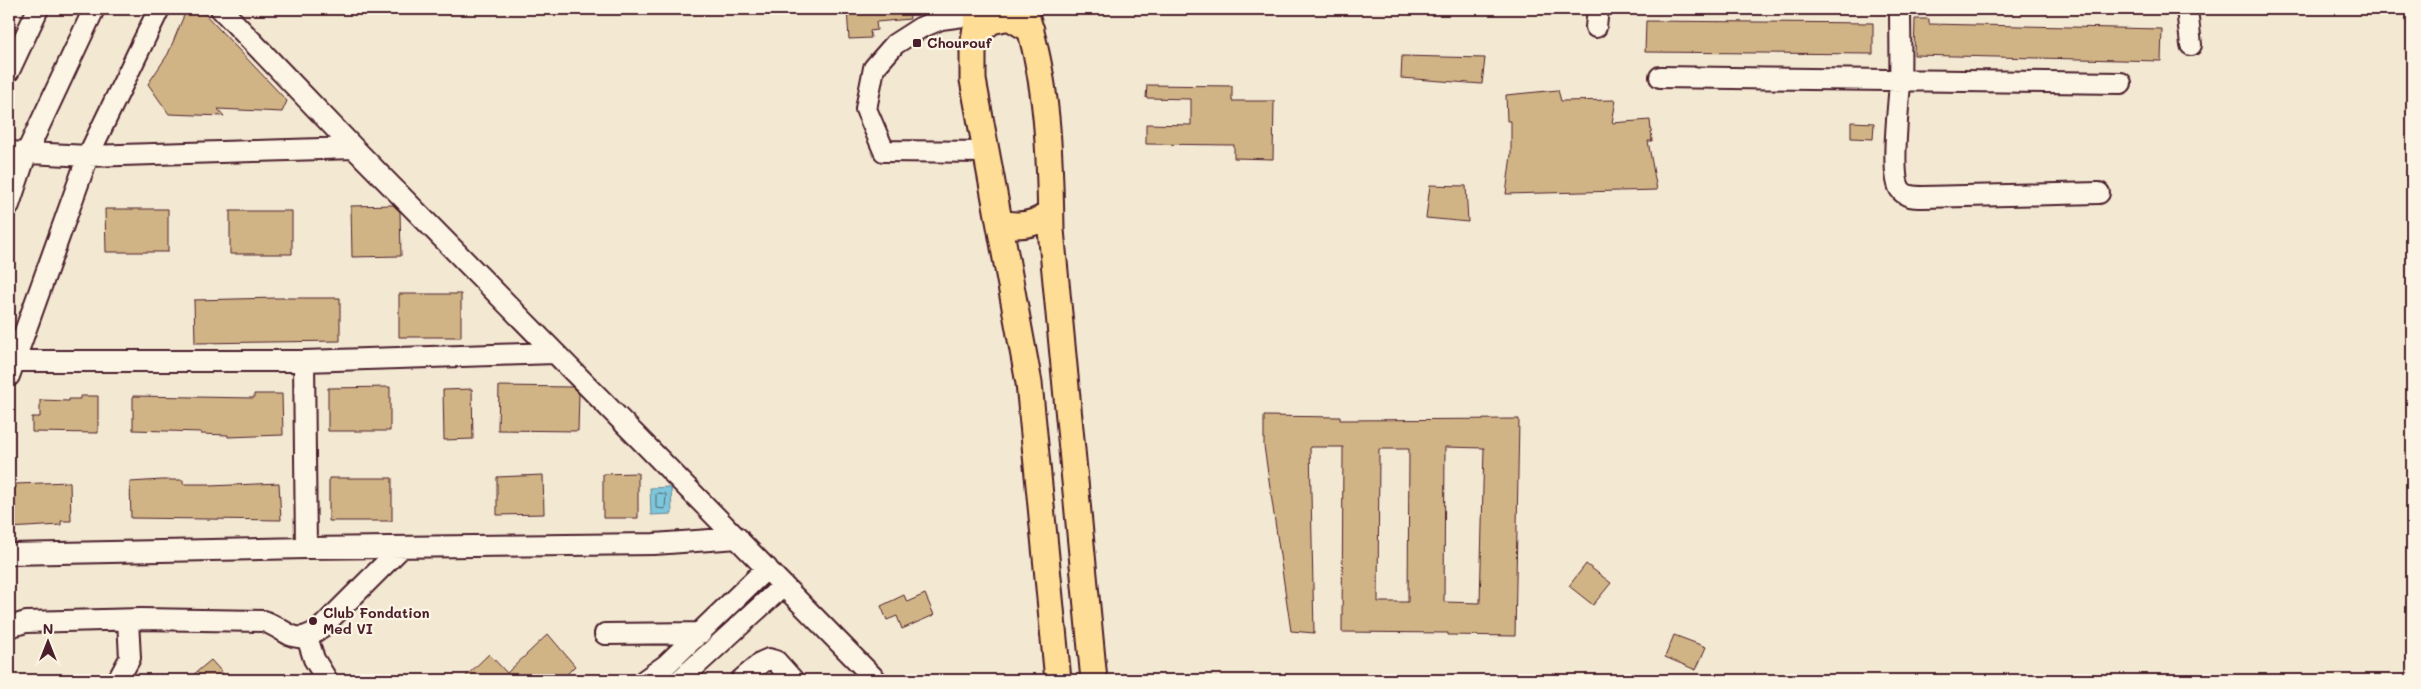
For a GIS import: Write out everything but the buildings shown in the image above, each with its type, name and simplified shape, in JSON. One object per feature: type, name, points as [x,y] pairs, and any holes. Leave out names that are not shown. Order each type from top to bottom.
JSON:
[{"type":"main road","points":[[1058,680],[1029,383],[988,152],[973,80],[978,19],[991,21],[1009,17],[1027,19],[1042,89],[1049,158],[1050,212],[1094,680]]},
{"type":"main road","points":[[1001,223],[1012,226],[1038,222],[1050,212]]},
{"type":"street","points":[[9,71],[38,9]]},
{"type":"street","points":[[9,205],[18,153],[94,9]]},
{"type":"street","points":[[159,9],[88,156],[12,369],[555,353]]},
{"type":"street","points":[[222,9],[354,148],[876,680]]},
{"type":"street","points":[[1900,9],[1900,80],[1896,177],[1900,190],[1908,196],[2099,192]]},
{"type":"street","points":[[2187,9],[2191,45]]},
{"type":"street","points":[[978,19],[941,19],[920,28],[896,44],[874,68],[866,109],[884,151],[988,152]]},
{"type":"street","points":[[1660,78],[2121,84]]},
{"type":"street","points":[[18,153],[88,156],[354,148]]},
{"type":"street","points":[[304,361],[306,548]]},
{"type":"street","points":[[9,554],[654,544],[738,538]]},
{"type":"street","points":[[9,627],[26,622],[128,620],[264,621],[299,638],[308,637],[322,627],[402,547]]},
{"type":"street","points":[[645,680],[680,653],[767,568]]},
{"type":"street","points":[[680,653],[693,676],[783,586]]},
{"type":"street","points":[[118,680],[130,658],[128,620]]},
{"type":"street","points":[[605,634],[701,633]]},
{"type":"street","points":[[308,637],[314,659],[328,680]]},
{"type":"street","points":[[741,680],[762,662],[769,659],[776,661],[793,680]]},
{"type":"water","points":[[671,487],[672,514],[651,515],[650,488]]},
{"type":"place","name":"Chourouf","points":[[917,43]]},
{"type":"place","name":"Club Fondation Med VI","points":[[313,621]]}]
